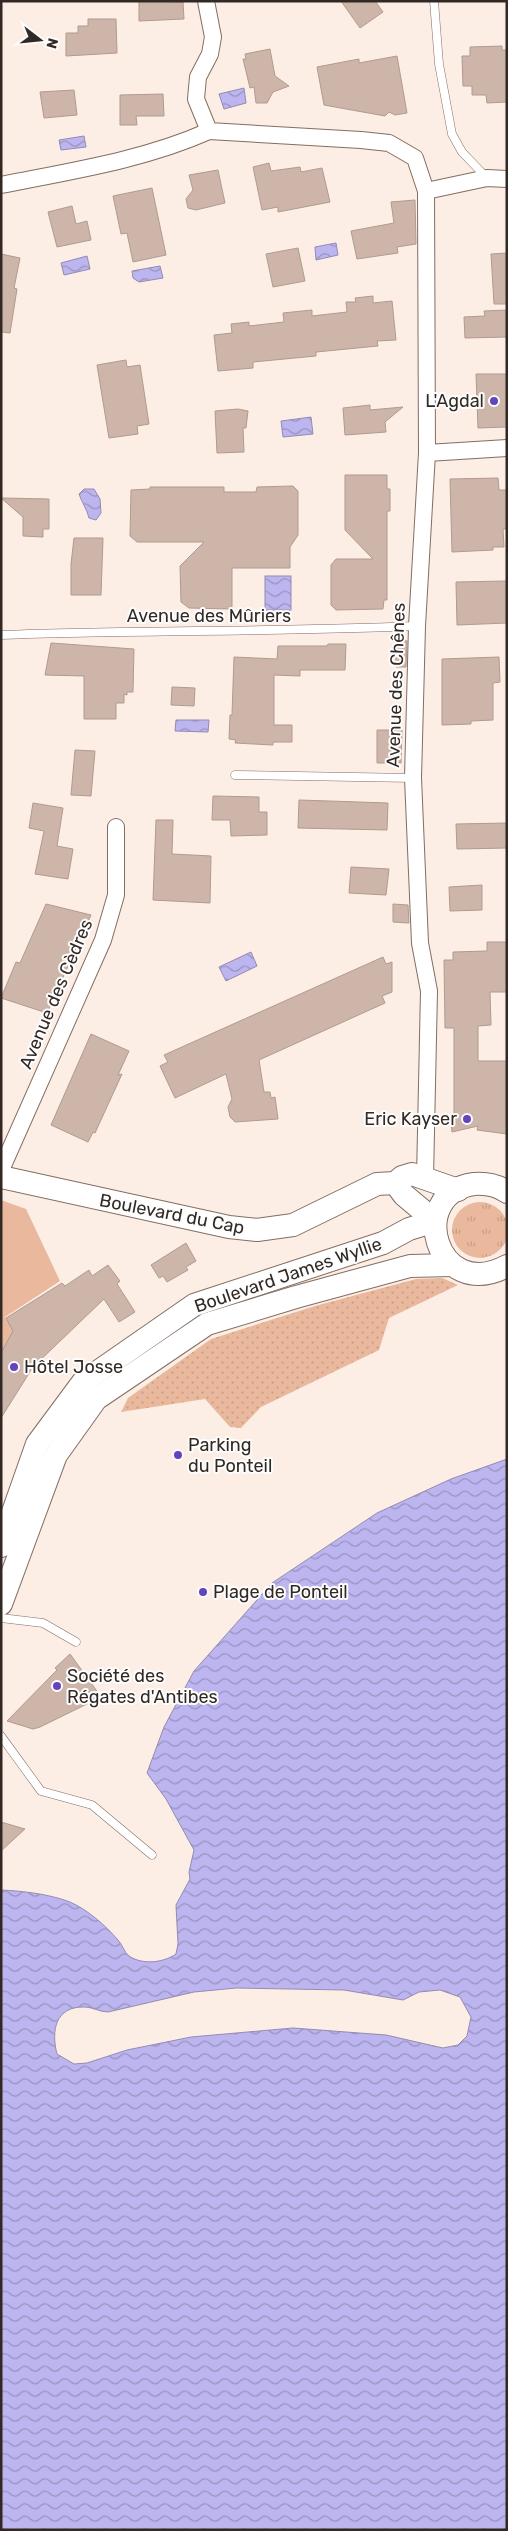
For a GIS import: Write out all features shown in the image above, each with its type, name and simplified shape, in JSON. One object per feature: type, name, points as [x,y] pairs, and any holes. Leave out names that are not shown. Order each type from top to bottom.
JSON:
[{"type":"street","points":[[1,185],[89,168],[186,141],[209,131],[196,99],[198,77],[210,54],[213,37],[206,1]]},
{"type":"street","name":"Avenue des Chênes","points":[[209,131],[361,140],[389,144],[415,158],[426,191],[426,453],[417,626],[413,778],[420,943],[429,991],[425,1178]]},
{"type":"street","points":[[426,191],[486,178],[507,179]]},
{"type":"street","points":[[426,453],[507,448]]},
{"type":"street","name":"Avenue des Cèdres","points":[[1,1170],[103,940],[116,895],[116,827]]},
{"type":"street","name":"Boulevard du Cap","points":[[1,1178],[229,1227],[257,1230],[294,1225],[377,1184],[395,1183],[402,1177],[412,1174],[458,1190]]},
{"type":"street","points":[[425,1178],[427,1214],[443,1256],[452,1265],[465,1272],[480,1275],[495,1272],[507,1266]]},
{"type":"street","points":[[395,1183],[404,1195],[427,1214]]},
{"type":"street","points":[[427,1214],[458,1190],[481,1184],[506,1191]]},
{"type":"street","name":"Boulevard James Wyllie","points":[[70,1418],[84,1382],[194,1305],[383,1243],[409,1229],[427,1214]]},
{"type":"street","name":"Boulevard James Wyllie","points":[[1,1604],[7,1552],[37,1444],[70,1418],[207,1324],[296,1297],[410,1266],[452,1265]]},
{"type":"street","points":[[146,1338],[159,1356]]},
{"type":"lane","points":[[434,1],[439,64],[452,134],[462,152],[486,178]]},
{"type":"lane","name":"Avenue des Mûriers","points":[[1,635],[114,631],[304,631],[417,626]]},
{"type":"lane","points":[[235,775],[413,778]]},
{"type":"lane","points":[[1,1618],[43,1623],[76,1642]]},
{"type":"lane","points":[[1,1736],[42,1791],[92,1805],[152,1855]]},
{"type":"green space","points":[[1,1200],[26,1209],[60,1281],[5,1317],[15,1333],[1,1356]]},
{"type":"green space","points":[[480,1202],[495,1207],[503,1215],[508,1230],[503,1245],[495,1253],[480,1258],[465,1253],[457,1245],[452,1230],[457,1215],[465,1207]]},
{"type":"green space","points":[[442,1278],[458,1285],[389,1318],[379,1350],[261,1407],[241,1428],[230,1427],[205,1399],[121,1412],[128,1398],[211,1339],[315,1306],[416,1279]]},
{"type":"water","points":[[244,88],[246,103],[224,109],[219,94]]},
{"type":"water","points":[[84,136],[86,147],[61,150],[59,140]]},
{"type":"water","points":[[336,243],[338,255],[316,260],[315,247]]},
{"type":"water","points":[[87,256],[90,269],[64,275],[61,263]]},
{"type":"water","points":[[160,266],[163,278],[139,282],[133,278],[132,271]]},
{"type":"water","points":[[311,417],[313,434],[283,437],[281,421]]},
{"type":"water","points":[[84,489],[94,489],[100,499],[101,513],[96,520],[89,518],[80,497],[79,494]]},
{"type":"water","points":[[265,576],[291,576],[291,610],[265,610]]},
{"type":"water","points":[[176,720],[209,720],[208,732],[175,731]]},
{"type":"water","points":[[251,952],[257,966],[226,981],[219,967]]},
{"type":"water","points":[[507,1459],[507,2530],[1,2530],[1,1890],[45,1895],[77,1905],[102,1923],[113,1934],[127,1954],[134,1959],[152,1962],[176,1954],[178,1944],[176,1905],[190,1879],[189,1872],[194,1850],[166,1799],[147,1773],[164,1727],[194,1671],[272,1583],[377,1513],[451,1479]],"holes":[[[236,1988],[344,1990],[403,2000],[419,1992],[440,1990],[460,1997],[471,2017],[467,2036],[458,2045],[443,2048],[386,2035],[293,2028],[191,2037],[127,2050],[87,2063],[74,2064],[57,2054],[55,2045],[55,2029],[61,2015],[75,2008],[88,2007],[108,2012],[194,1992]]]},
{"type":"building","points":[[139,1],[183,2],[184,19],[139,21]]},
{"type":"building","points":[[341,1],[375,1],[383,12],[360,28]]},
{"type":"building","points":[[88,19],[116,19],[117,53],[66,56],[66,33],[78,33],[78,26],[88,26]]},
{"type":"building","points":[[502,46],[502,50],[507,50],[507,102],[487,103],[486,95],[472,95],[472,86],[463,86],[462,56],[470,56],[470,47]]},
{"type":"building","points":[[270,49],[275,76],[289,86],[273,92],[267,103],[256,103],[254,87],[250,88],[243,59],[246,59],[245,54]]},
{"type":"building","points":[[397,56],[407,113],[395,115],[389,112],[385,116],[324,105],[317,67],[359,59],[359,63]]},
{"type":"building","points":[[74,90],[77,115],[44,118],[40,92]]},
{"type":"building","points":[[163,94],[164,116],[136,116],[137,125],[120,125],[120,95]]},
{"type":"building","points":[[269,163],[271,171],[300,167],[301,172],[322,168],[330,202],[278,212],[278,207],[262,210],[253,167]]},
{"type":"building","points":[[218,170],[225,203],[196,210],[188,208],[186,199],[193,190],[189,175]]},
{"type":"building","points":[[152,188],[166,255],[133,262],[127,233],[121,234],[113,196]]},
{"type":"building","points":[[415,200],[416,244],[397,247],[398,253],[357,259],[351,231],[394,223],[391,202]]},
{"type":"building","points":[[72,206],[76,224],[87,221],[91,240],[57,247],[48,212]]},
{"type":"building","points":[[298,248],[305,281],[273,287],[266,254]]},
{"type":"building","points":[[507,253],[507,304],[494,304],[491,254]]},
{"type":"building","points":[[1,254],[20,258],[14,288],[17,289],[10,333],[1,332]]},
{"type":"building","points":[[373,296],[373,303],[392,301],[396,340],[377,341],[378,346],[316,352],[316,356],[253,362],[253,368],[218,371],[214,335],[232,333],[231,324],[249,322],[249,326],[284,322],[283,313],[312,310],[312,316],[347,312],[346,302],[356,302],[355,298]]},
{"type":"building","points":[[507,310],[507,337],[465,338],[464,317],[485,316],[484,311]]},
{"type":"building","points":[[126,360],[127,367],[140,365],[149,424],[137,426],[138,434],[109,438],[97,365]]},
{"type":"building","name":"L'Agdal","points":[[476,374],[507,374],[507,427],[478,428]]},
{"type":"building","points":[[370,405],[370,410],[403,407],[385,422],[386,432],[345,435],[343,408]]},
{"type":"building","points":[[238,409],[248,411],[246,428],[243,428],[244,452],[217,453],[215,411]]},
{"type":"building","points":[[345,475],[387,475],[387,489],[390,489],[390,511],[387,511],[387,600],[384,600],[383,609],[336,610],[331,605],[331,565],[336,559],[373,559],[345,530]]},
{"type":"building","points":[[498,478],[499,490],[507,490],[507,529],[503,529],[504,547],[493,547],[493,550],[452,552],[450,479]]},
{"type":"building","points":[[293,486],[298,491],[298,535],[290,547],[290,568],[232,568],[232,609],[189,608],[181,602],[180,566],[204,542],[137,542],[130,536],[131,490],[150,489],[150,487],[224,487],[224,492],[256,492],[257,487]]},
{"type":"building","points":[[1,498],[49,499],[49,529],[43,529],[43,537],[23,536],[23,517]]},
{"type":"building","points":[[74,538],[103,538],[101,595],[71,595],[71,564]]},
{"type":"building","points":[[507,581],[507,623],[457,625],[456,582]]},
{"type":"building","points":[[395,635],[407,641],[406,667],[396,667]]},
{"type":"building","points":[[51,643],[134,649],[133,692],[127,692],[127,695],[124,694],[124,703],[116,703],[116,719],[84,719],[84,676],[45,675]]},
{"type":"building","points":[[328,644],[346,644],[345,670],[300,670],[300,676],[274,675],[274,725],[292,725],[292,742],[273,742],[273,745],[235,743],[236,740],[229,739],[230,715],[232,715],[234,657],[277,659],[278,646],[327,646]]},
{"type":"building","points":[[499,657],[500,682],[493,683],[493,720],[471,721],[471,724],[442,725],[442,659]]},
{"type":"building","points":[[172,687],[195,688],[194,706],[171,705]]},
{"type":"building","points":[[377,730],[402,730],[401,763],[377,763]]},
{"type":"building","points":[[75,750],[95,751],[91,796],[71,795]]},
{"type":"building","points":[[213,796],[259,797],[259,812],[267,812],[267,835],[231,836],[230,820],[212,820]]},
{"type":"building","points":[[299,800],[388,803],[387,830],[298,828]]},
{"type":"building","points":[[33,803],[63,808],[57,846],[73,849],[68,879],[35,874],[44,831],[29,828]]},
{"type":"building","points":[[156,820],[173,820],[172,854],[211,856],[210,903],[153,900]]},
{"type":"building","points":[[507,823],[507,848],[457,849],[456,824]]},
{"type":"building","points":[[351,867],[389,869],[386,895],[349,893]]},
{"type":"building","points":[[482,885],[482,910],[450,911],[449,887]]},
{"type":"building","points":[[46,904],[91,915],[47,1013],[1,998],[16,962],[20,963]]},
{"type":"building","points":[[393,904],[408,905],[409,923],[393,922]]},
{"type":"building","points":[[487,942],[507,942],[507,992],[490,992],[491,1025],[478,1026],[478,1061],[507,1061],[507,1134],[477,1130],[478,1126],[452,1132],[451,1121],[454,1117],[454,1028],[445,1028],[444,960],[453,960],[453,952],[487,951]]},
{"type":"building","points":[[383,957],[386,964],[392,962],[392,992],[382,996],[385,1003],[259,1060],[264,1092],[270,1092],[271,1098],[275,1097],[278,1119],[235,1122],[230,1117],[228,1107],[232,1099],[226,1074],[175,1098],[160,1066],[168,1062],[164,1055]]},
{"type":"building","points":[[91,1034],[129,1051],[118,1075],[122,1074],[95,1133],[93,1132],[88,1142],[51,1125]]},
{"type":"building","points":[[186,1243],[196,1261],[186,1267],[188,1270],[167,1282],[163,1276],[159,1278],[151,1265]]},
{"type":"building","points":[[108,1265],[120,1281],[117,1284],[135,1312],[119,1322],[104,1299],[33,1367],[1,1418],[1,1353],[13,1331],[6,1318],[62,1283],[65,1286],[89,1270],[92,1276]]},
{"type":"building","name":"Société des Régates d'Antibes","points":[[70,1654],[99,1694],[89,1703],[40,1727],[33,1729],[7,1721],[57,1670],[55,1668]]},
{"type":"building","points":[[1,1822],[25,1829],[1,1851]]},
{"type":"place","name":"L'Agdal","points":[[494,401]]},
{"type":"place","name":"Eric Kayser","points":[[467,1119]]},
{"type":"place","name":"Hôtel Josse","points":[[14,1367]]},
{"type":"place","name":"Parking du Ponteil","points":[[178,1455]]},
{"type":"place","name":"Plage de Ponteil","points":[[203,1592]]},
{"type":"place","name":"Société des Régates d'Antibes","points":[[57,1686]]}]
